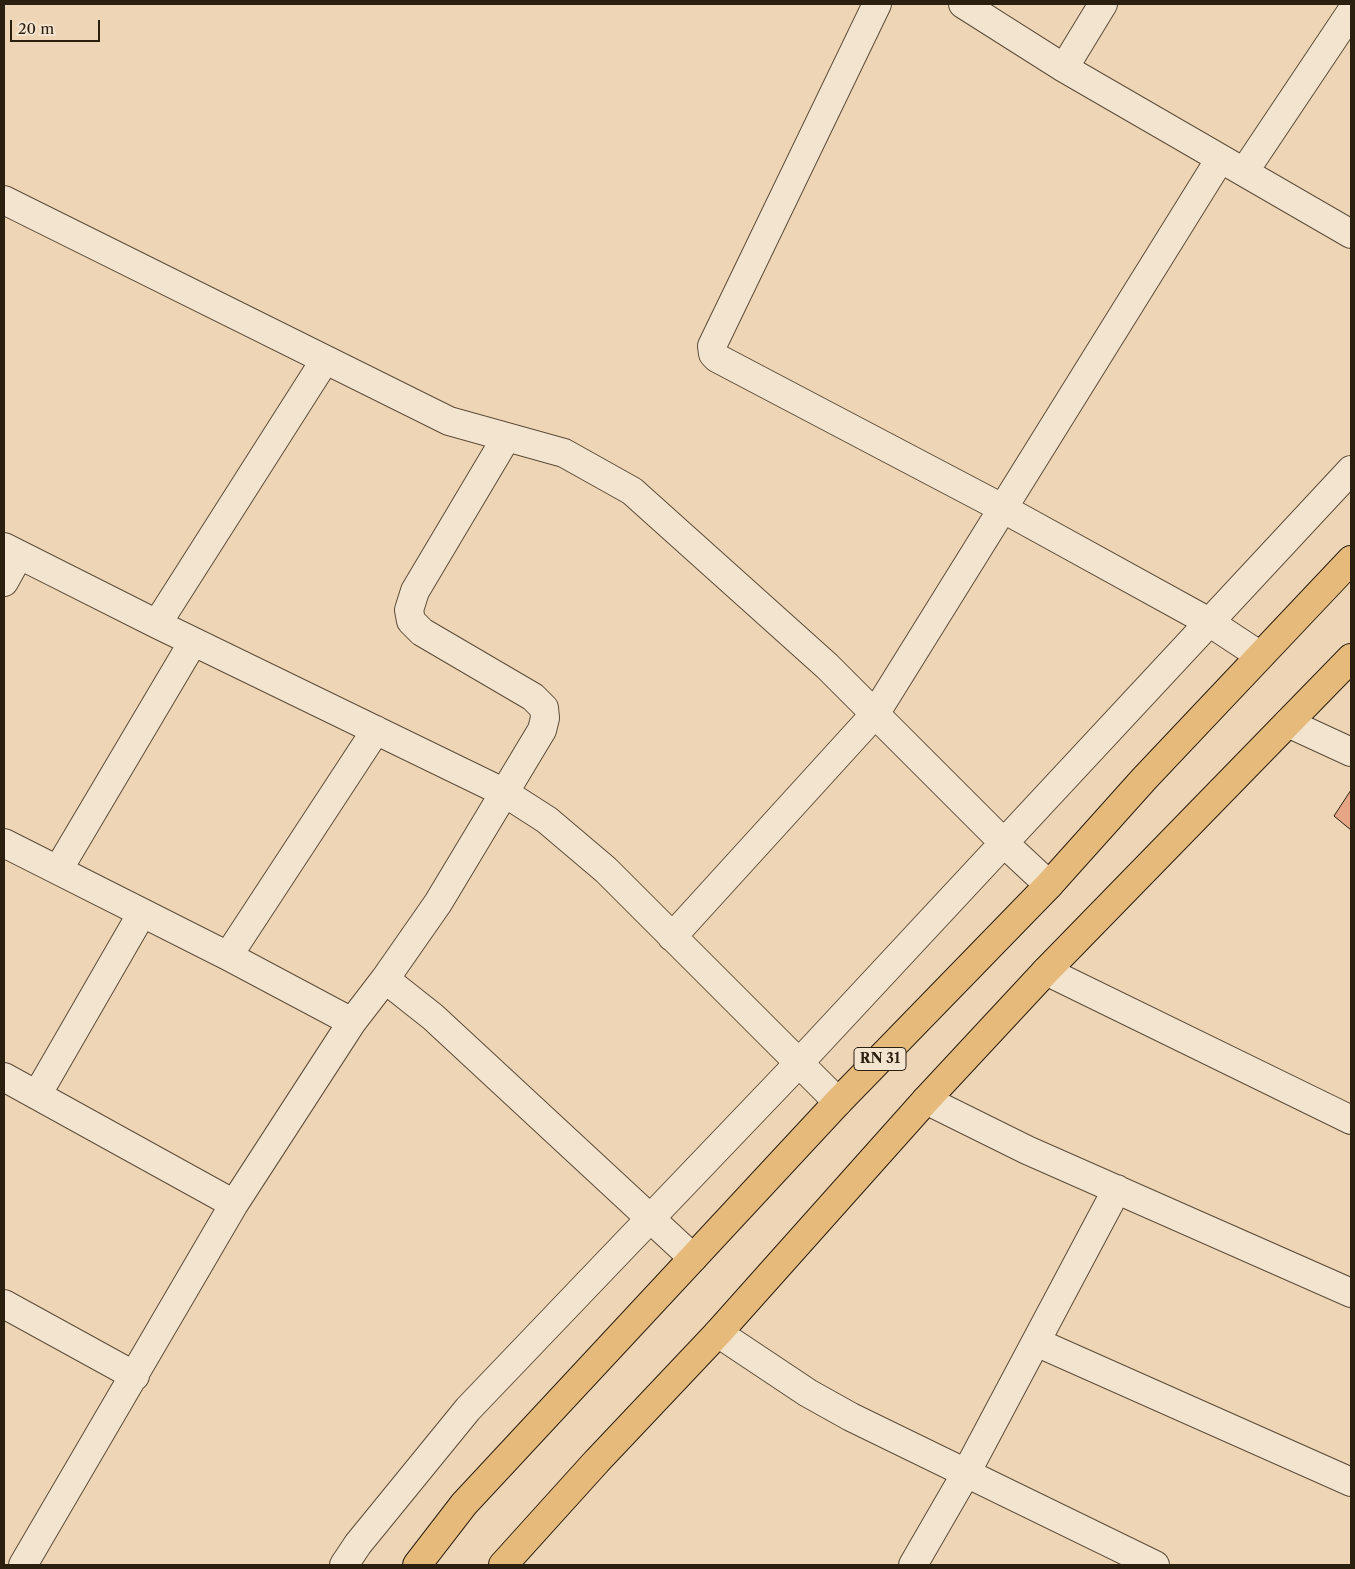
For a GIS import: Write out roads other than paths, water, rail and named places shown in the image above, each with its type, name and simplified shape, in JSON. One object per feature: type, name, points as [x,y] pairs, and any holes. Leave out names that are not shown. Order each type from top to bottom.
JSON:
[{"type":"highway","name":"RN 31","points":[[417,1565],[464,1504],[692,1258],[778,1169],[838,1102],[1049,885],[1259,655],[1351,560]]},
{"type":"highway","points":[[504,1565],[597,1461],[718,1333],[926,1100],[1046,971],[1351,658]]},
{"type":"street","points":[[877,4],[712,346],[712,350],[717,358],[1002,508],[1210,622],[1259,655]]},
{"type":"street","points":[[963,4],[1064,68],[1351,234]]},
{"type":"street","points":[[1064,68],[1103,4]]},
{"type":"street","points":[[1244,172],[1351,12]]},
{"type":"street","points":[[672,937],[875,714],[1220,159]]},
{"type":"street","points":[[4,200],[449,422],[564,453],[632,491],[827,666],[1004,844],[1049,885]]},
{"type":"street","points":[[157,624],[325,360]]},
{"type":"street","points":[[23,1565],[234,1204],[352,1022],[385,979],[438,903],[542,730],[545,718],[544,708],[533,697],[422,632],[411,622],[409,610],[415,591],[506,438]]},
{"type":"street","points":[[344,1565],[358,1544],[468,1409],[798,1064],[1351,470]]},
{"type":"street","points":[[4,582],[12,551],[193,642],[505,793],[547,820],[606,870],[838,1102]]},
{"type":"street","points":[[58,870],[193,642]]},
{"type":"street","points":[[1288,723],[1351,752]]},
{"type":"street","points":[[228,956],[376,730]]},
{"type":"street","points":[[4,842],[228,956],[352,1022]]},
{"type":"street","points":[[37,1095],[142,913]]},
{"type":"street","points":[[1046,971],[1351,1120]]},
{"type":"street","points":[[385,979],[433,1017],[692,1258]]},
{"type":"street","points":[[4,1077],[234,1204]]},
{"type":"street","points":[[926,1100],[1027,1150],[1351,1293]]},
{"type":"street","points":[[913,1565],[965,1474],[1117,1190]]},
{"type":"street","points":[[4,1304],[135,1376]]},
{"type":"street","points":[[718,1333],[808,1393],[965,1474],[1155,1565]]},
{"type":"street","points":[[1036,1342],[1351,1482]]}]
